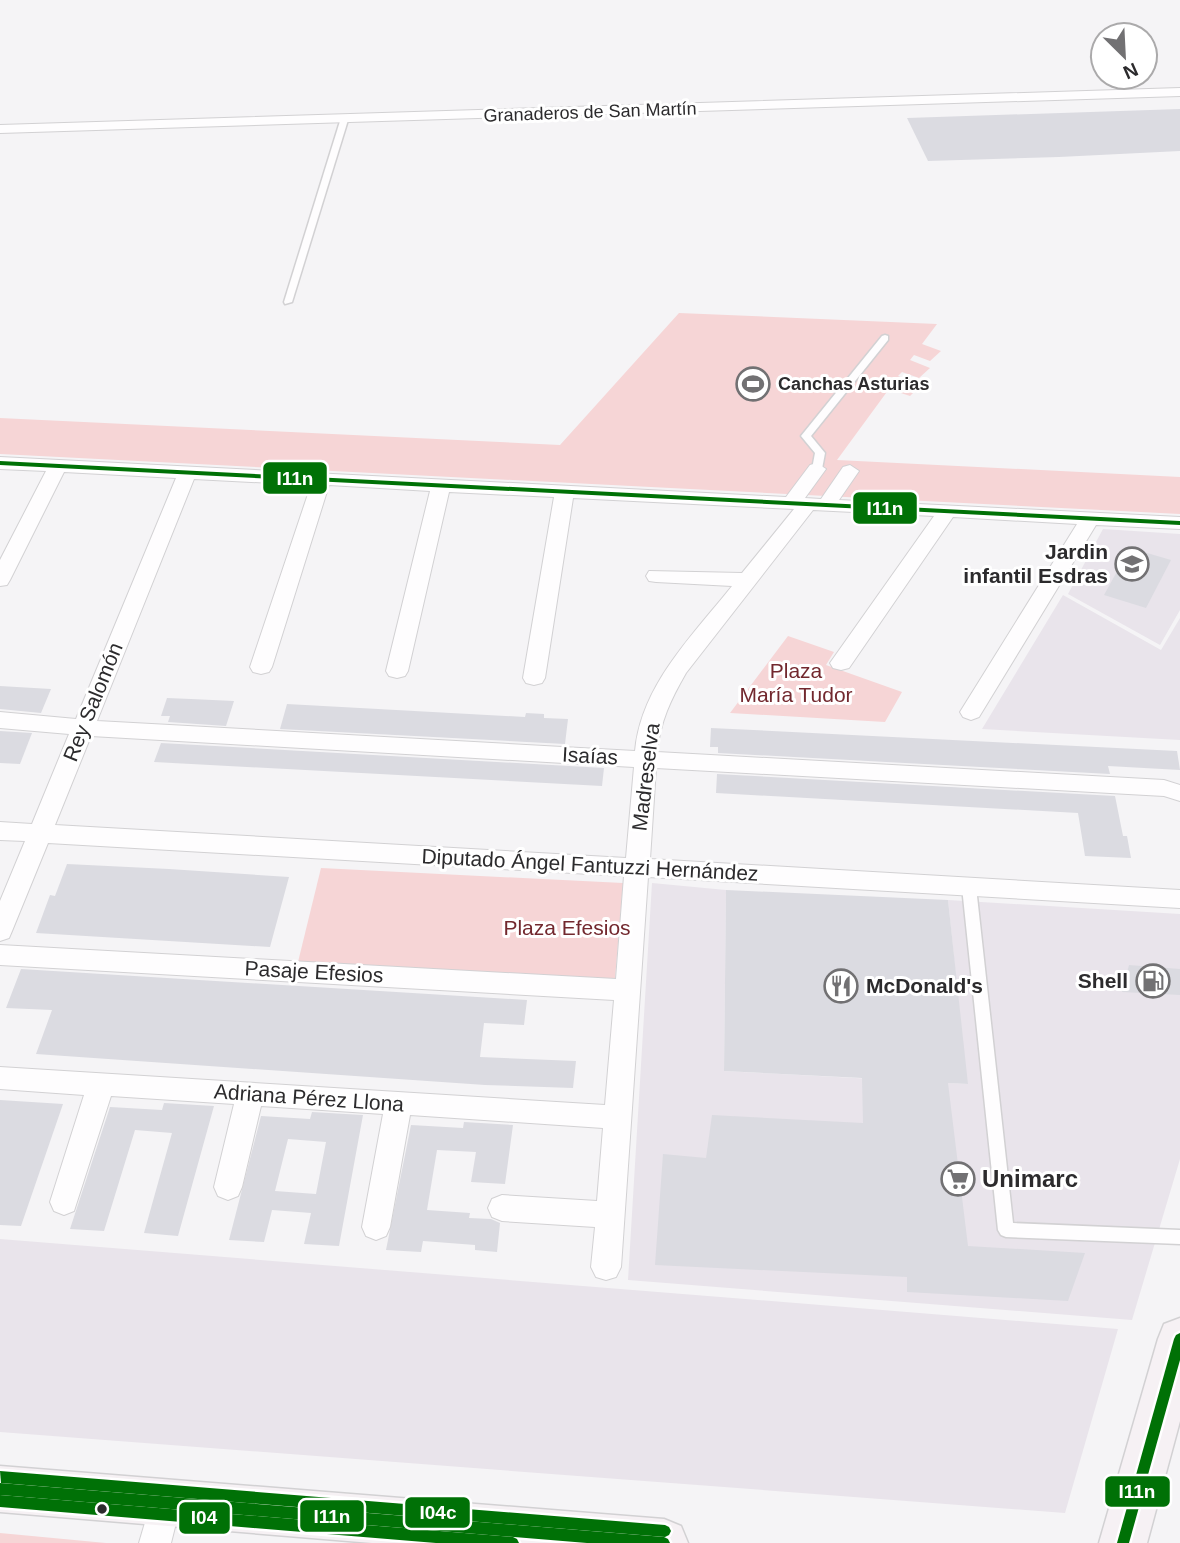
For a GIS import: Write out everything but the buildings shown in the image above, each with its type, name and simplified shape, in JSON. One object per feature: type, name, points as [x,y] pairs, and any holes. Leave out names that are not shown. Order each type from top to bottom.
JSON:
[{"type":"street","name":"Granaderos de San Martín","points":[[0,129],[1180,92]]},
{"type":"street","points":[[0,463],[1180,523]]},
{"type":"street","points":[[0,580],[58,466]]},
{"type":"street","name":"Madreselva","points":[[809,504],[817,469]]},
{"type":"street","name":"Madreselva","points":[[606,1267],[648,729],[660,698],[678,668],[809,504],[850,471]]},
{"type":"street","name":"Rey Salomón","points":[[0,931],[187,472]]},
{"type":"street","points":[[261,667],[322,480]]},
{"type":"street","points":[[397,671],[441,485]]},
{"type":"street","points":[[534,678],[564,492]]},
{"type":"street","points":[[841,663],[948,511]]},
{"type":"street","points":[[971,712],[1090,518]]},
{"type":"street","points":[[656,576],[748,580]]},
{"type":"street","name":"Isaías","points":[[0,720],[1164,788],[1180,793]]},
{"type":"street","name":"Diputado Ángel Fantuzzi Hernández","points":[[0,831],[1180,899]]},
{"type":"street","name":"Pasaje Efesios","points":[[0,955],[627,990]]},
{"type":"street","name":"Adriana Pérez Llona","points":[[0,1078],[617,1117]]},
{"type":"street","points":[[64,1202],[102,1085]]},
{"type":"street","points":[[228,1187],[250,1094]]},
{"type":"street","points":[[376,1227],[398,1104]]},
{"type":"street","points":[[502,1208],[610,1215]]},
{"type":"street","points":[[1123,1543],[1180,1339]]},
{"type":"street","points":[[0,1489],[160,1523],[664,1543]]},
{"type":"lane","points":[[288,302],[344,120]]},
{"type":"lane","points":[[817,469],[820,453],[806,436],[885,338]]},
{"type":"lane","points":[[969,887],[1006,1230],[1180,1237]]},
{"type":"shaded area","name":"Jardin infantil Esdras","points":[[1103,529],[1180,534],[1180,610],[1160,645],[1068,594]]},
{"type":"shaded area","points":[[1063,595],[1161,650],[1180,618],[1180,740],[982,729]]},
{"type":"shaded area","points":[[652,883],[726,890],[724,1071],[967,1084],[948,900],[1180,914],[1180,1159],[1132,1320],[628,1280]]},
{"type":"shaded area","points":[[0,1239],[1118,1329],[1065,1513],[0,1432]]},
{"type":"green space","points":[[679,313],[937,324],[922,344],[941,351],[930,361],[914,355],[910,360],[930,368],[919,378],[902,372],[898,376],[921,385],[910,396],[889,389],[837,460],[1180,477],[1180,514],[0,454],[0,418],[560,445]]},
{"type":"green space","name":"Plaza María Tudor","points":[[788,636],[834,652],[826,665],[902,692],[885,722],[730,713]]},
{"type":"green space","name":"Plaza Efesios","points":[[321,868],[623,883],[615,979],[298,962]]},
{"type":"green space","points":[[0,1533],[106,1543],[0,1543]]},
{"type":"transit line","name":"I11n","points":[[0,463],[1180,523]]},
{"type":"transit line","name":"I11n","points":[[1123,1543],[1180,1339]]},
{"type":"transit line","name":"I04c","points":[[1,1477],[665,1531]]},
{"type":"transit line","name":"I11n","points":[[0,1489],[664,1543]]},
{"type":"transit line","name":"I04","points":[[0,1501],[513,1543]]},
{"type":"place","name":"Canchas Asturias","points":[[753,384]]},
{"type":"place","name":"Jardin infantil Esdras","points":[[1132,564]]},
{"type":"place","name":"Shell","points":[[1153,981]]},
{"type":"place","name":"McDonald's","points":[[841,986]]},
{"type":"place","name":"Unimarc","points":[[958,1179]]}]
